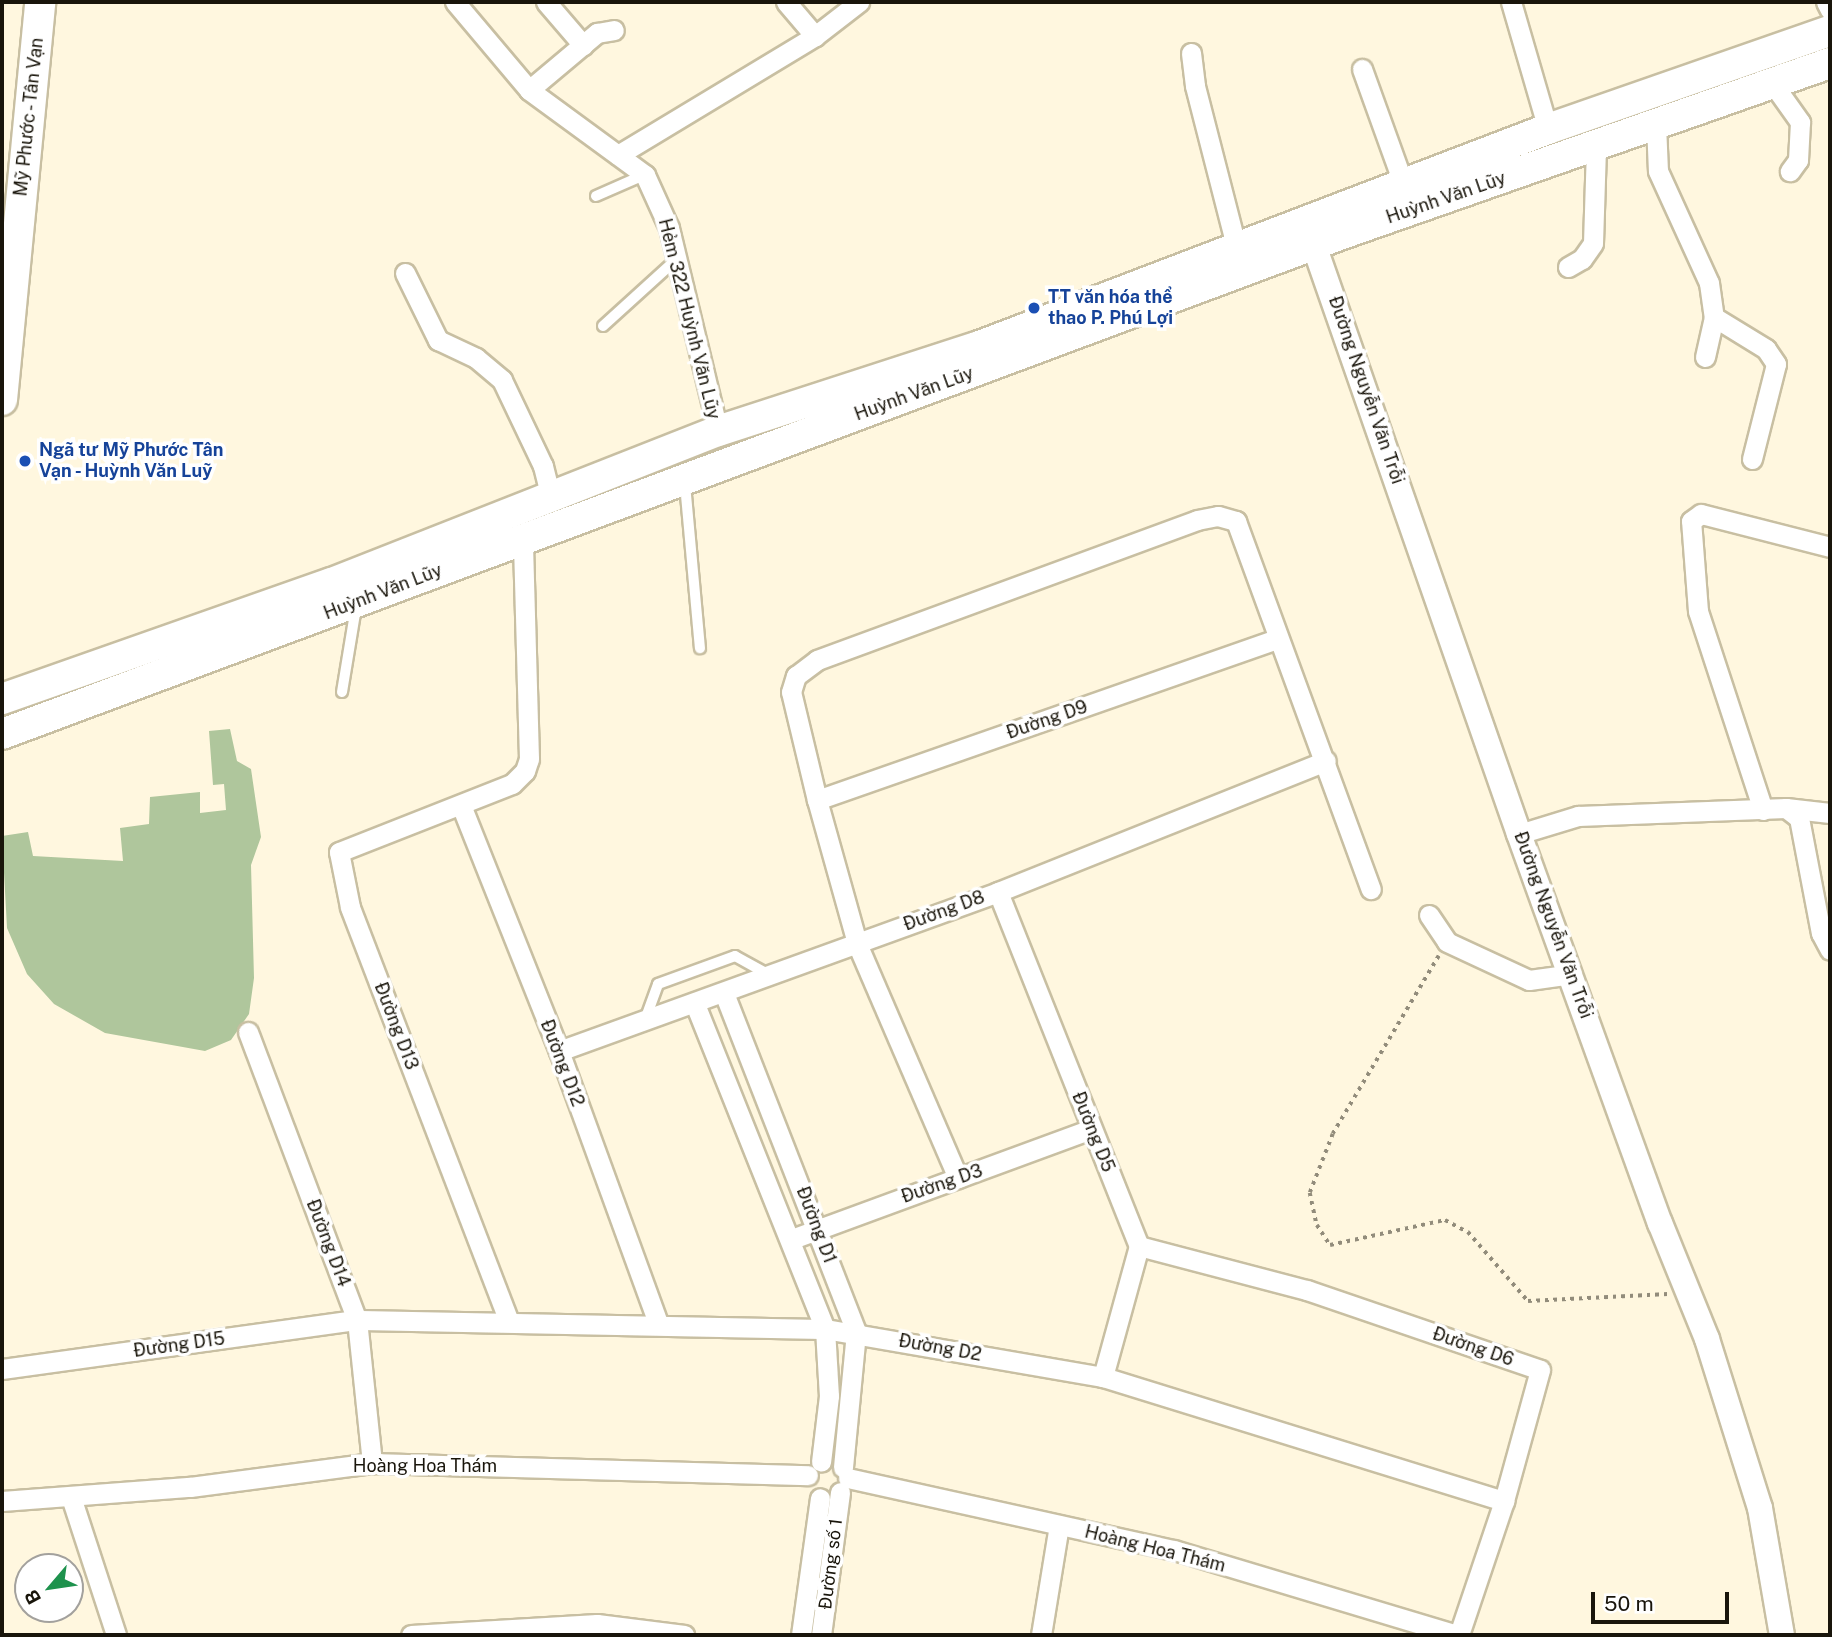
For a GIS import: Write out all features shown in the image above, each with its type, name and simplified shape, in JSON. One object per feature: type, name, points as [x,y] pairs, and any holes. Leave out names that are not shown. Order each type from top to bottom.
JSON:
[{"type":"main road","name":"Mỹ Phước - Tân Vạn","points":[[2,400],[40,2]]},
{"type":"main road","name":"Huỳnh Văn Lũy","points":[[2,699],[332,583],[718,431],[977,347],[1237,246],[1309,233],[1403,183],[1548,129],[1830,31]]},
{"type":"main road","name":"Huỳnh Văn Lũy","points":[[2,734],[523,539],[1309,233],[1596,145],[1773,84],[1829,68]]},
{"type":"street","name":"Hẻm 322 Huỳnh Văn Lũy","points":[[455,2],[529,90],[645,175],[670,228],[718,431]]},
{"type":"street","points":[[546,2],[583,46]]},
{"type":"street","points":[[786,2],[815,36]]},
{"type":"street","points":[[618,155],[815,36],[859,2]]},
{"type":"street","points":[[1511,2],[1548,129]]},
{"type":"street","points":[[1826,2],[1830,10]]},
{"type":"street","points":[[529,90],[597,33],[614,30]]},
{"type":"street","points":[[1191,53],[1195,86],[1237,246]]},
{"type":"street","points":[[1362,69],[1403,183]]},
{"type":"street","points":[[1773,84],[1800,122],[1798,160],[1790,171]]},
{"type":"street","points":[[1656,124],[1658,171],[1709,283],[1714,317],[1705,357]]},
{"type":"street","points":[[1569,267],[1582,259],[1593,243],[1596,145]]},
{"type":"street","name":"Đường Nguyễn Văn Trỗi","points":[[1309,233],[1519,834],[1688,1292],[1760,1508],[1782,1635]]},
{"type":"street","points":[[405,274],[438,340],[476,358],[502,380],[543,467],[551,497]]},
{"type":"street","points":[[1714,317],[1766,349],[1776,364],[1752,459]]},
{"type":"street","points":[[1763,810],[1698,611],[1691,521],[1701,514],[1830,547]]},
{"type":"street","points":[[958,1178],[857,943],[817,800],[791,692],[796,676],[817,660],[1197,520],[1218,516],[1237,522],[1276,639],[1326,761],[1371,888]]},
{"type":"street","points":[[461,805],[512,784],[528,759],[523,539]]},
{"type":"street","name":"Đường D9","points":[[817,800],[1276,639]]},
{"type":"street","name":"Đường D8","points":[[559,1051],[695,1004],[998,892],[1326,761]]},
{"type":"street","name":"Đường D12","points":[[461,805],[559,1051],[658,1323]]},
{"type":"street","name":"Đường D13","points":[[461,805],[339,852],[351,907],[508,1320]]},
{"type":"street","points":[[1519,834],[1578,816],[1786,808],[1830,813]]},
{"type":"street","points":[[1786,808],[1798,818],[1821,933],[1830,950]]},
{"type":"street","name":"Đường D5","points":[[998,892],[1139,1246]]},
{"type":"street","points":[[1429,915],[1447,942],[1529,980],[1572,974]]},
{"type":"street","name":"Đường D1","points":[[724,993],[760,1090],[818,1226],[856,1332],[843,1479]]},
{"type":"street","name":"Đường D1","points":[[695,1004],[792,1239],[825,1329],[830,1396],[814,1469]]},
{"type":"street","name":"Đường D14","points":[[248,1032],[357,1320],[372,1463]]},
{"type":"street","points":[[737,1102],[760,1090]]},
{"type":"street","name":"Đường D3","points":[[792,1239],[818,1226],[1091,1129]]},
{"type":"street","points":[[1103,1377],[1139,1246]]},
{"type":"street","name":"Đường D6","points":[[1139,1246],[1307,1290],[1540,1370],[1504,1502],[1459,1635]]},
{"type":"street","name":"Đường D2","points":[[357,1320],[658,1323],[856,1332],[1103,1377],[1504,1502]]},
{"type":"street","name":"Đường D15","points":[[2,1369],[357,1320]]},
{"type":"street","name":"Hoàng Hoa Thám","points":[[2,1501],[190,1487],[372,1463],[814,1469],[835,1461],[843,1479],[1174,1550],[1459,1635]]},
{"type":"street","points":[[814,1469],[811,1493],[820,1498],[843,1479]]},
{"type":"street","name":"Đường số 1","points":[[821,1635],[843,1479]]},
{"type":"street","points":[[71,1497],[116,1635]]},
{"type":"street","name":"Đường số 1","points":[[801,1635],[820,1498]]},
{"type":"street","points":[[1041,1635],[1059,1525]]},
{"type":"street","points":[[411,1635],[597,1624],[684,1635]]},
{"type":"lane","points":[[596,195],[645,175]]},
{"type":"lane","points":[[603,326],[677,259]]},
{"type":"lane","points":[[684,477],[700,648]]},
{"type":"lane","points":[[342,692],[356,603]]},
{"type":"lane","points":[[645,1020],[658,984],[735,956],[771,975]]},
{"type":"path","points":[[1447,942],[1333,1134],[1310,1193],[1317,1225],[1330,1245],[1445,1220],[1468,1232],[1528,1301],[1599,1301],[1688,1292]]},
{"type":"green space","points":[[230,729],[237,761],[251,769],[261,837],[251,865],[254,978],[249,1014],[231,1040],[205,1051],[105,1033],[54,1004],[27,974],[7,928],[2,836],[28,832],[33,856],[123,861],[120,828],[149,824],[150,797],[200,792],[200,813],[226,810],[224,784],[213,785],[209,731]]},
{"type":"place","name":"TT văn hóa thể thao P. Phú Lợi","points":[[1034,308]]},
{"type":"place","name":"Ngã tư Mỹ Phước Tân Vạn - Huỳnh Văn Luỹ","points":[[25,461]]}]
